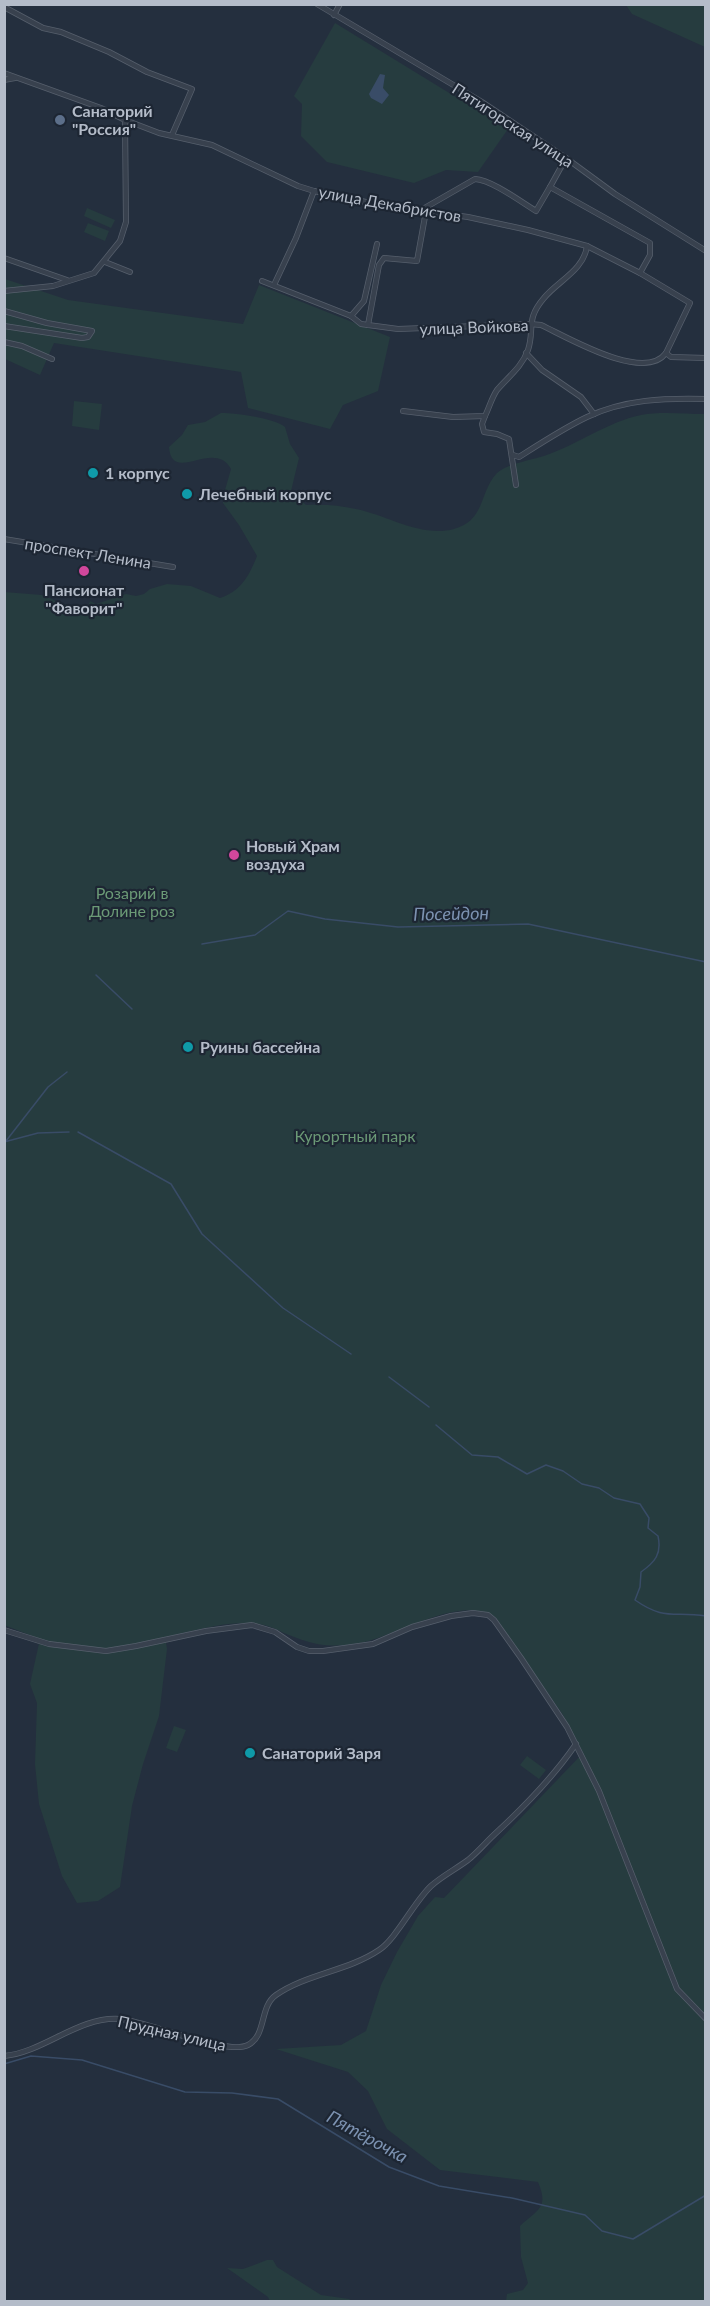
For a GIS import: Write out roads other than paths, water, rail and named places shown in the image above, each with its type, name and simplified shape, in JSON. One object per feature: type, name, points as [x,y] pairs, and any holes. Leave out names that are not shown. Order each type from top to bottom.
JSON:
[{"type":"street","name":"Пятигорская улица","points":[[317,4],[482,102],[615,194],[705,251]]},
{"type":"street","points":[[334,15],[340,4]]},
{"type":"street","points":[[4,7],[43,28],[61,32],[109,52],[147,72],[192,89],[172,135]]},
{"type":"street","name":"улица Декабристов","points":[[4,74],[101,108],[125,120],[172,135],[212,144],[298,186],[314,191],[380,205],[468,217],[587,246],[640,273],[690,303],[666,353]]},
{"type":"street","points":[[4,80],[15,78]]},
{"type":"street","points":[[4,291],[39,288],[94,273],[120,241],[126,222],[125,120]]},
{"type":"street","points":[[262,280],[351,316],[361,324],[368,325],[379,265],[384,258],[417,261],[423,211],[476,179],[492,185],[536,211],[566,158]]},
{"type":"street","points":[[550,187],[650,243],[650,255],[640,273]]},
{"type":"street","points":[[274,285],[296,238],[314,191]]},
{"type":"street","points":[[351,316],[364,302],[377,244]]},
{"type":"street","points":[[516,485],[509,440],[497,434],[484,432],[482,429],[485,416],[497,391],[512,376],[526,353],[530,324],[544,297],[583,259],[587,246]]},
{"type":"street","points":[[4,258],[70,281]]},
{"type":"street","points":[[105,262],[130,272]]},
{"type":"street","points":[[4,311],[47,323],[92,331],[88,337],[82,338],[4,326]]},
{"type":"street","name":"улица Войкова","points":[[368,325],[398,329],[541,325],[614,359],[634,364],[655,361],[663,358],[666,353]]},
{"type":"street","points":[[4,342],[22,346],[52,359]]},
{"type":"street","points":[[526,353],[560,384],[581,397],[594,414]]},
{"type":"street","points":[[666,353],[671,357],[705,358]]},
{"type":"street","points":[[513,455],[519,457],[594,414],[623,405],[655,399],[705,399]]},
{"type":"street","points":[[404,411],[453,417],[485,416]]},
{"type":"street","name":"проспект Ленина","points":[[4,539],[172,567]]},
{"type":"street","points":[[4,1630],[49,1644],[106,1651],[206,1631],[252,1625],[275,1632],[297,1647],[309,1651],[323,1651],[373,1644],[430,1621],[463,1613],[481,1613],[494,1620],[556,1709],[576,1744],[599,1791],[677,1989],[705,2019]]},
{"type":"street","name":"Прудная улица","points":[[4,2056],[20,2055],[61,2034],[107,2019],[139,2023],[215,2044],[237,2048],[247,2046],[257,2038],[267,2007],[273,1997],[286,1989],[363,1959],[382,1948],[430,1887],[467,1860],[522,1808],[576,1744]]},
{"type":"water","points":[[380,74],[385,75],[383,88],[389,95],[382,104],[371,98],[369,94]]},
{"type":"waterway","name":"Посейдон","points":[[202,944],[255,935],[288,911],[325,919],[398,927],[528,924],[706,962]]},
{"type":"waterway","points":[[96,975],[132,1009]]},
{"type":"waterway","points":[[6,1141],[48,1087],[67,1072]]},
{"type":"waterway","points":[[4,1142],[38,1133],[69,1132]]},
{"type":"waterway","points":[[78,1132],[171,1184],[202,1234],[283,1308],[351,1354]]},
{"type":"waterway","points":[[389,1377],[429,1407]]},
{"type":"waterway","points":[[436,1425],[472,1455],[498,1457],[527,1474],[546,1465],[563,1471],[582,1484],[599,1488],[614,1498],[640,1504],[649,1518],[648,1528],[658,1536],[659,1548],[654,1561],[641,1572],[640,1587],[635,1600],[645,1607],[662,1613],[706,1616]]},
{"type":"waterway","name":"Пятёрочка","points":[[4,2064],[31,2056],[82,2060],[185,2092],[232,2093],[278,2099],[389,2167],[439,2186],[512,2198],[585,2215],[602,2231],[633,2239],[706,2195]]},
{"type":"place","name":"Санаторий \"Россия\"","points":[[60,120]]},
{"type":"place","name":"1 корпус","points":[[93,473]]},
{"type":"place","name":"Лечебный корпус","points":[[187,494]]},
{"type":"place","name":"Пансионат \"Фаворит\"","points":[[84,571]]},
{"type":"place","name":"Новый Храм воздуха","points":[[234,855]]},
{"type":"place","name":"Руины бассейна","points":[[188,1047]]},
{"type":"place","name":"Санаторий Заря","points":[[250,1753]]},
{"type":"park label","name":"Розарий в Долине роз","points":[[132,902]]},
{"type":"park label","name":"Курортный парк","points":[[355,1136]]}]
